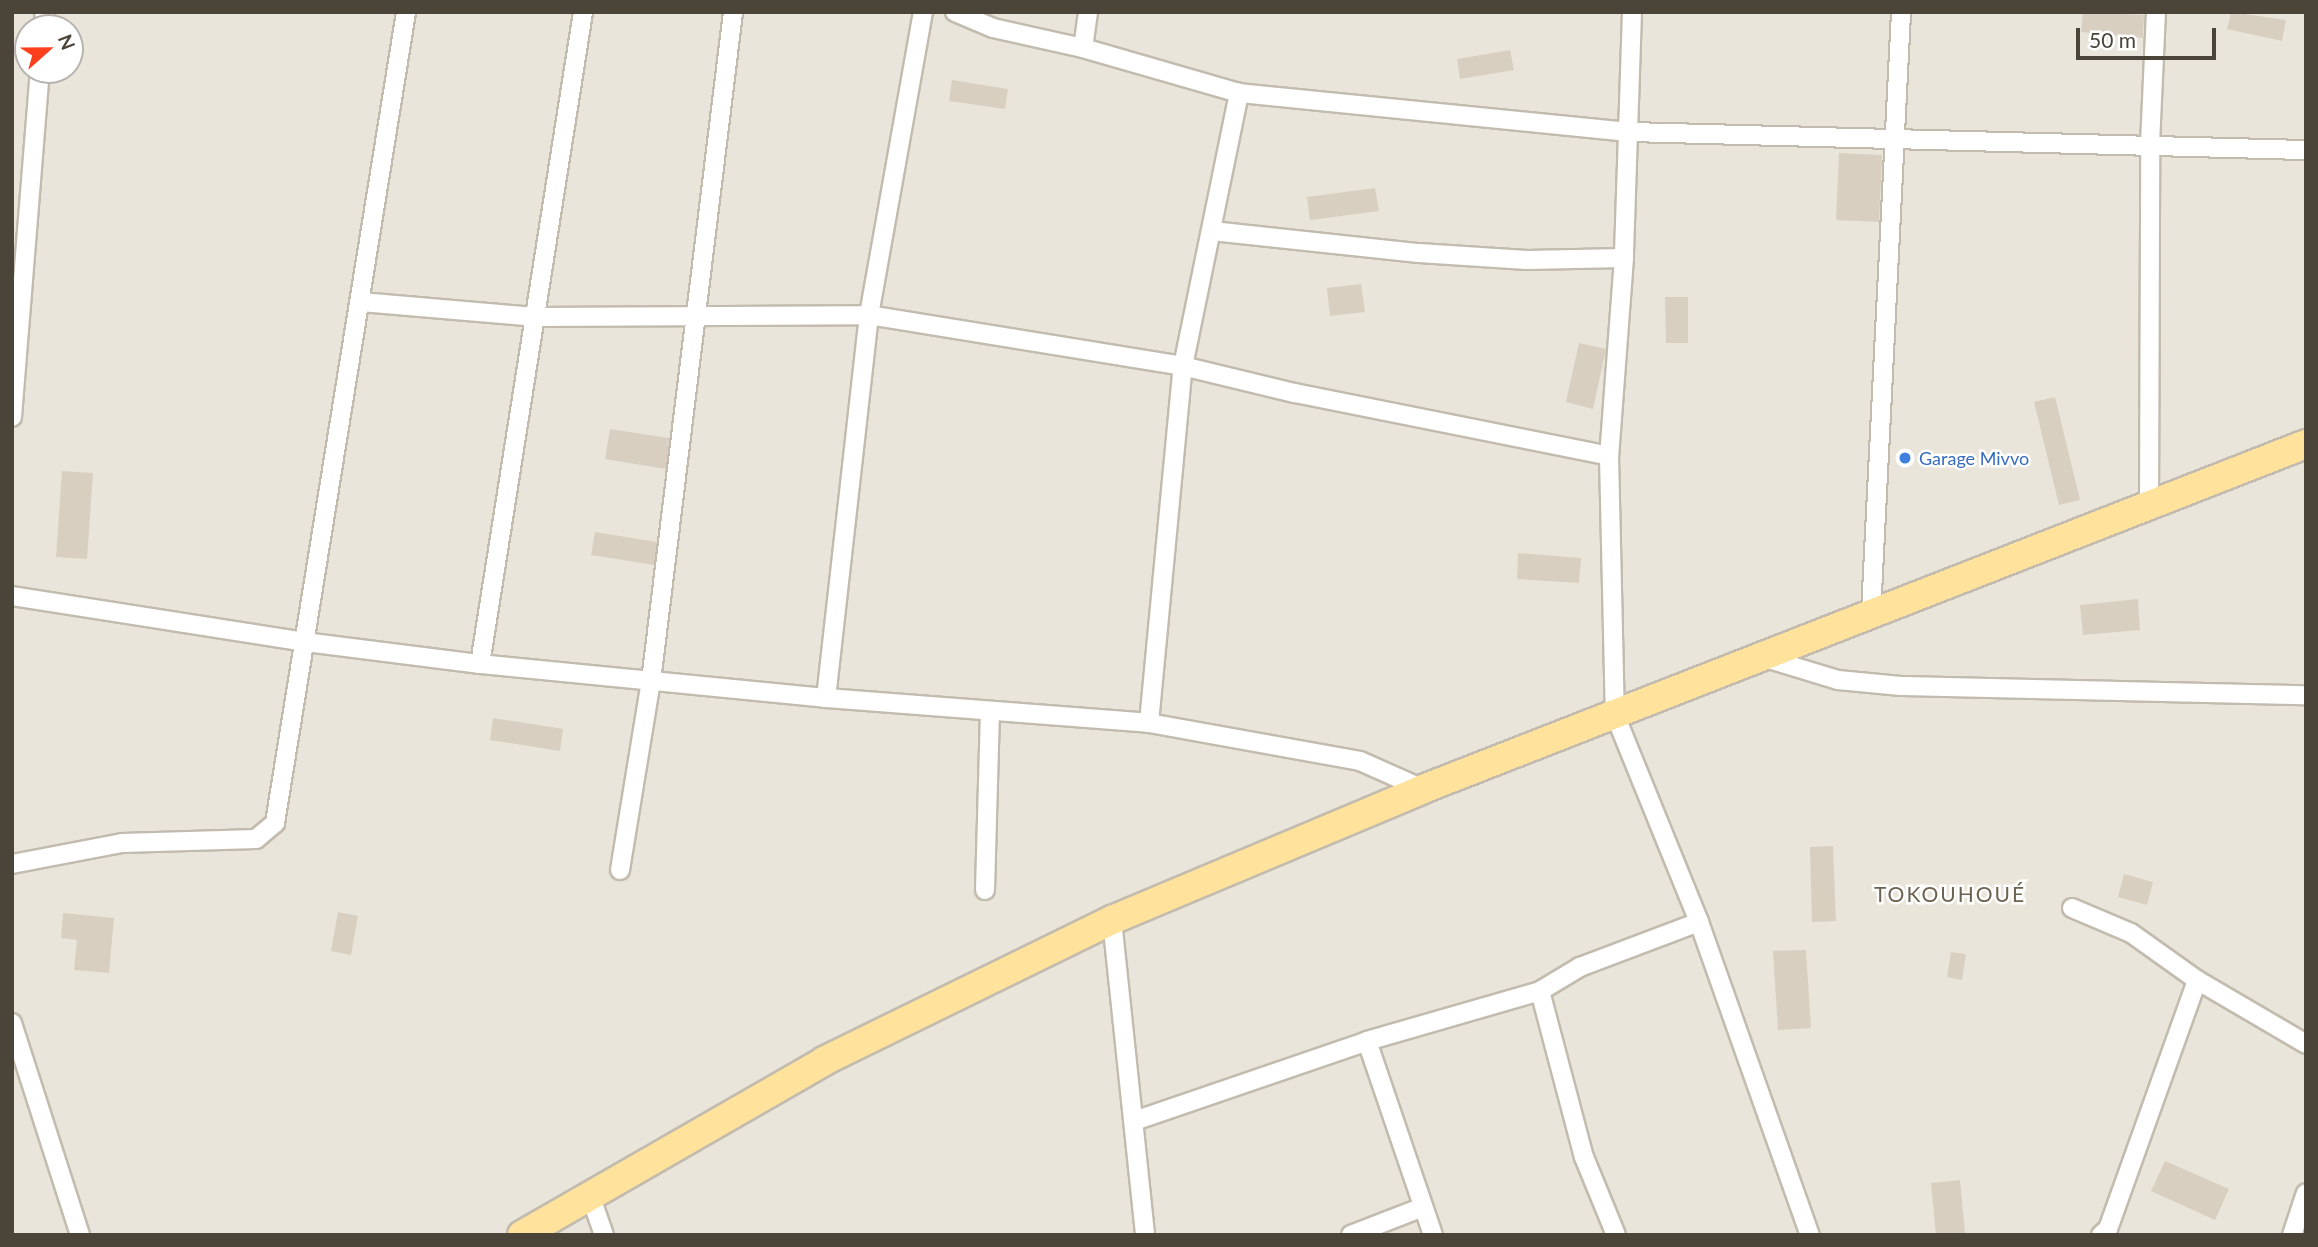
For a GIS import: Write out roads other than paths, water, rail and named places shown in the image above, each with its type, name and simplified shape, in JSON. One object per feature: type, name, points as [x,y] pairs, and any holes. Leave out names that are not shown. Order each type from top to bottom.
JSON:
[{"type":"main road","points":[[522,1235],[824,1061],[1112,920],[1423,789],[1759,656],[2149,508],[2306,444]]},
{"type":"street","points":[[12,864],[122,843],[257,839],[268,834],[282,795],[304,642],[406,12]]},
{"type":"street","points":[[480,664],[537,317],[583,12]]},
{"type":"street","points":[[620,870],[651,681],[692,317],[733,12]]},
{"type":"street","points":[[826,698],[869,315],[923,12]]},
{"type":"street","points":[[955,12],[993,28],[1083,48],[1239,93],[1630,131],[1897,136],[2306,150]]},
{"type":"street","points":[[1083,48],[1088,12]]},
{"type":"street","points":[[1632,12],[1624,258],[1609,456],[1615,715],[1699,922],[1810,1235]]},
{"type":"street","points":[[1871,614],[1902,12]]},
{"type":"street","points":[[2149,508],[2150,144],[2155,12]]},
{"type":"street","points":[[12,417],[20,209],[38,84]]},
{"type":"street","points":[[1149,723],[1183,366],[1239,93]]},
{"type":"street","points":[[1212,231],[1419,253],[1527,260],[1624,258]]},
{"type":"street","points":[[361,302],[537,317],[692,317],[767,313],[869,315],[1183,366],[1295,393],[1609,456]]},
{"type":"street","points":[[12,596],[304,642],[480,664],[826,698],[1149,723],[1360,761],[1423,789]]},
{"type":"street","points":[[1759,656],[1838,680],[1901,686],[2306,695]]},
{"type":"street","points":[[985,890],[990,712]]},
{"type":"street","points":[[2072,908],[2131,933],[2197,980],[2306,1044]]},
{"type":"street","points":[[1112,920],[1145,1235]]},
{"type":"street","points":[[1134,1121],[1367,1041],[1540,992],[1580,967],[1699,922]]},
{"type":"street","points":[[2101,1235],[2108,1229],[2197,980]]},
{"type":"street","points":[[1540,992],[1584,1157],[1616,1235]]},
{"type":"street","points":[[12,1023],[80,1235]]},
{"type":"street","points":[[1367,1041],[1433,1235]]},
{"type":"street","points":[[2292,1235],[2306,1193]]},
{"type":"street","points":[[590,1195],[604,1235]]},
{"type":"street","points":[[1351,1235],[1423,1207]]},
{"type":"place","name":"Garage Mivvo","points":[[1905,458]]},
{"type":"district","name":"TOKOUHOUÉ","points":[[1950,894]]}]
